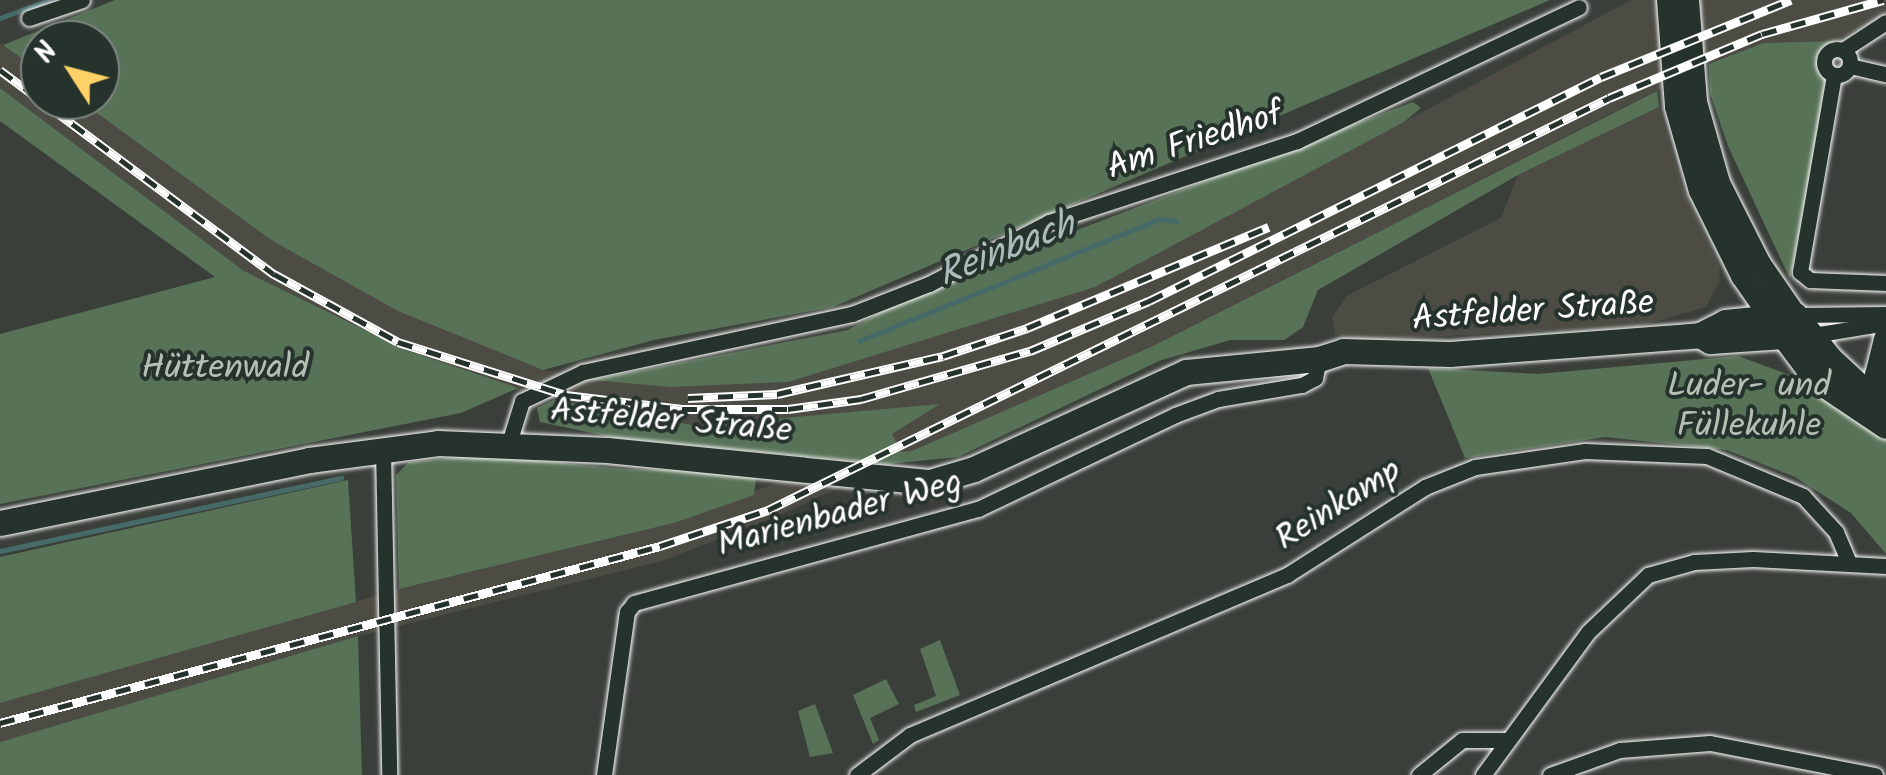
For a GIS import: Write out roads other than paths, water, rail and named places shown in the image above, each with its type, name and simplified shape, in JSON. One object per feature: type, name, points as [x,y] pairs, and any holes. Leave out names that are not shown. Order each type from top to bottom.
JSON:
[{"type":"main road","points":[[1668,0],[1672,83],[1690,160],[1721,236],[1789,326],[1886,410]]},
{"type":"main road","points":[[1688,0],[1696,102],[1719,183],[1816,379],[1886,426]]},
{"type":"main road","name":"Astfelder Straße","points":[[0,523],[383,448],[509,443],[930,482],[974,469],[1186,372],[1319,359],[1352,367],[1372,356],[1700,335],[1710,342],[1789,326]]},
{"type":"main road","points":[[1886,338],[1876,374],[1886,410]]},
{"type":"street","points":[[28,18],[82,0]]},
{"type":"street","name":"Am Friedhof","points":[[509,443],[522,400],[584,372],[852,314],[930,284],[1048,222],[1296,141],[1579,8]]},
{"type":"street","points":[[1886,22],[1834,74],[1808,214],[1805,278],[1886,283]]},
{"type":"street","points":[[1834,74],[1825,58],[1846,58],[1886,74]]},
{"type":"street","name":"Astfelder Straße","points":[[1789,326],[1886,314]]},
{"type":"street","name":"Astfelder Straße","points":[[1789,326],[1886,323]]},
{"type":"street","name":"Marienbader Weg","points":[[604,775],[627,612],[634,603],[978,509],[1174,415],[1218,399],[1302,385],[1315,378],[1319,359]]},
{"type":"street","points":[[383,448],[389,775]]},
{"type":"street","name":"Reinkamp","points":[[857,775],[910,734],[1287,575],[1425,488],[1475,467],[1584,451],[1708,456],[1803,496],[1836,532],[1849,562]]},
{"type":"street","points":[[1483,775],[1588,632],[1648,576],[1694,562],[1849,562],[1886,566]]},
{"type":"street","points":[[1419,775],[1462,740],[1507,740]]},
{"type":"street","points":[[1550,775],[1620,750],[1710,742],[1875,775]]},
{"type":"waterway","name":"Reinbach","points":[[0,18],[49,0]]},
{"type":"waterway","name":"Reinbach","points":[[859,341],[1159,219],[1176,221]]},
{"type":"waterway","points":[[0,551],[341,478]]},
{"type":"railway","points":[[0,70],[274,274],[398,342],[566,395],[682,409],[788,409],[861,399],[1030,351],[1149,301],[1601,77],[1791,0]]},
{"type":"railway","points":[[0,723],[660,546],[768,510],[1609,98],[1762,34],[1883,0]]},
{"type":"railway","points":[[688,398],[777,394],[943,356],[1027,328],[1269,227]]},
{"type":"park label","name":"Hüttenwald","points":[[225,369]]},
{"type":"park label","name":"Luder- und Füllekuhle","points":[[1749,407]]}]
